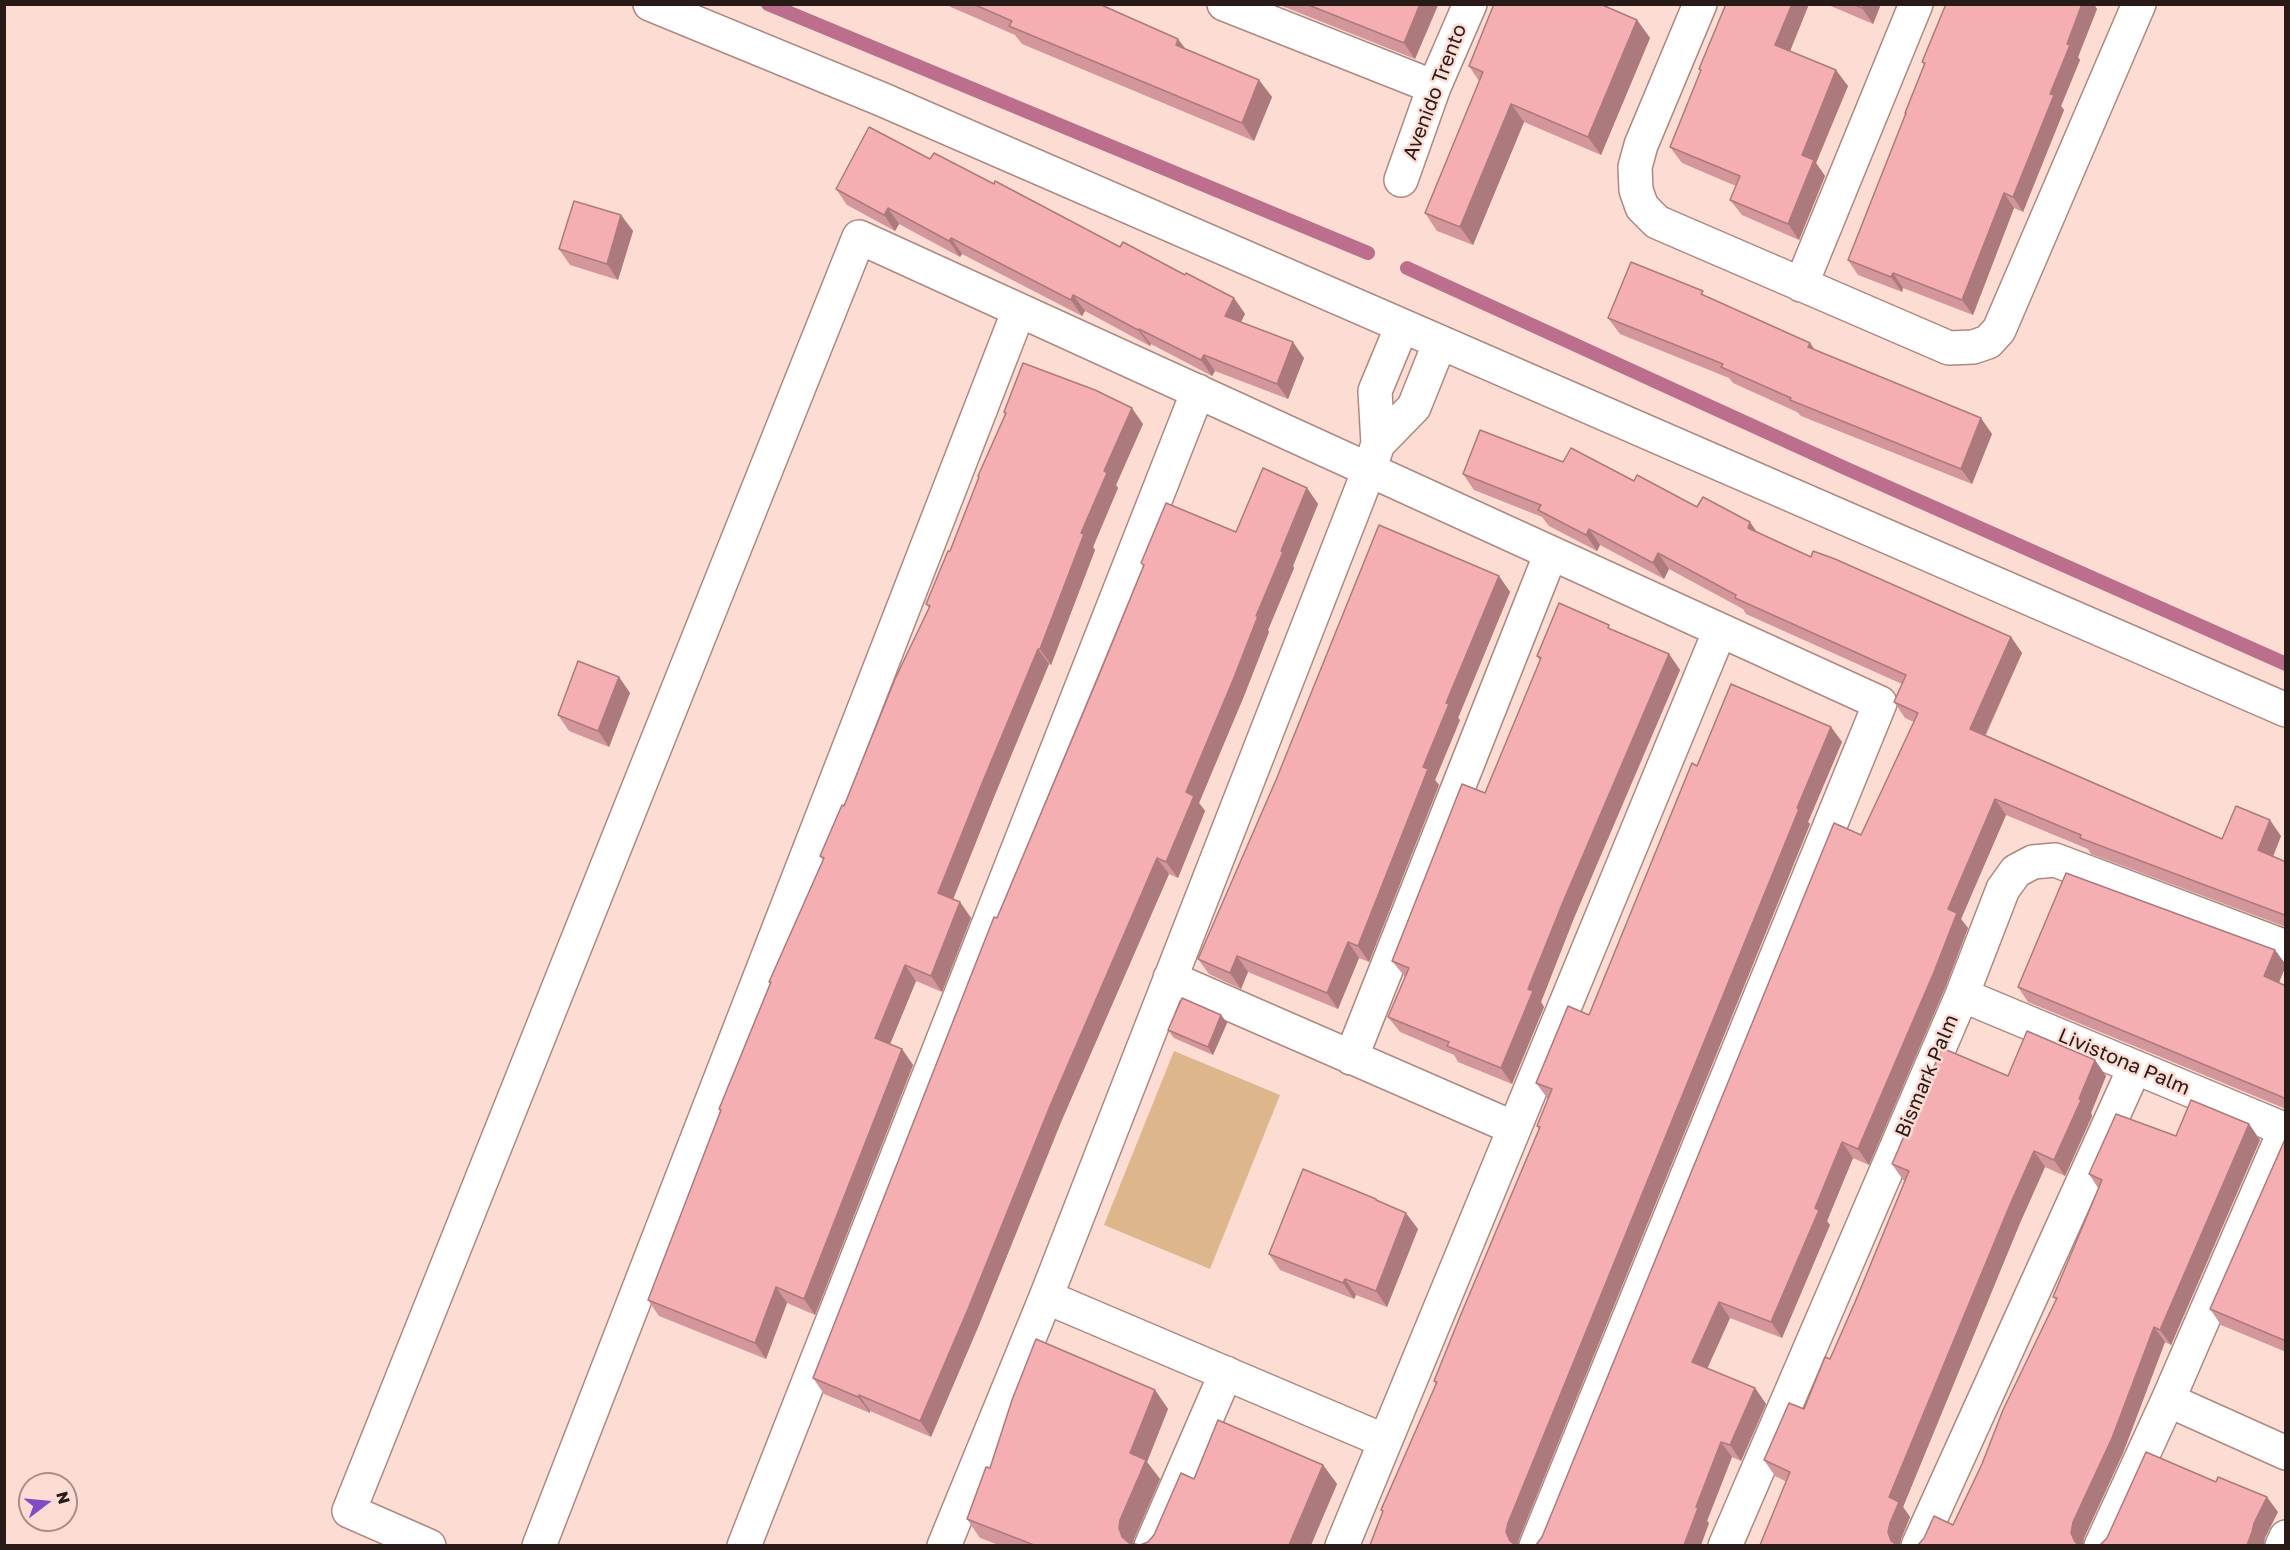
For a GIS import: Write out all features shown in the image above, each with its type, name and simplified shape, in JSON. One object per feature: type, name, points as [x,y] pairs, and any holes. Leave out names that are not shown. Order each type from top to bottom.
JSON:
[{"type":"street","points":[[650,4],[892,104],[2286,710]]},
{"type":"street","points":[[1224,4],[1434,87]]},
{"type":"street","name":"Avenido Trento","points":[[1401,180],[1434,87],[1470,4]]},
{"type":"street","points":[[1700,4],[1641,145],[1635,167],[1636,190],[1642,207],[1657,222],[1949,348],[1973,347],[1988,342],[1999,330],[2139,4]]},
{"type":"street","points":[[1801,285],[1916,4]]},
{"type":"street","points":[[429,1545],[349,1511],[859,237],[1198,391],[1374,457],[1551,553],[1880,703],[1536,1545]]},
{"type":"street","points":[[539,1545],[1018,310]]},
{"type":"street","points":[[1374,457],[1375,391],[1401,326]]},
{"type":"street","points":[[944,1545],[1046,1297],[1374,457],[1413,407],[1440,342]]},
{"type":"street","points":[[744,1545],[1198,391]]},
{"type":"street","points":[[1351,1058],[1551,553]]},
{"type":"street","points":[[1342,1545],[1720,630]]},
{"type":"street","name":"Bismark Palm","points":[[1725,1545],[1962,995],[2003,889],[2016,872],[2033,862],[2055,860],[2286,946]]},
{"type":"street","points":[[1170,978],[1514,1128]]},
{"type":"street","name":"Livistona Palm","points":[[1962,995],[2285,1130]]},
{"type":"street","points":[[1918,1545],[2135,1067]]},
{"type":"street","points":[[2101,1545],[2168,1400],[2285,1130]]},
{"type":"street","points":[[1046,1297],[1385,1441]]},
{"type":"street","points":[[1151,1545],[1226,1373]]},
{"type":"street","points":[[2168,1400],[2286,1453]]},
{"type":"street","points":[[2282,1545],[2286,1537]]},
{"type":"shaded area","points":[[1174,1051],[1280,1095],[1210,1269],[1104,1225]]},
{"type":"building","points":[[973,4],[1099,4],[1178,39],[1176,45],[1259,80],[1242,123],[1009,26],[1012,21]]},
{"type":"building","points":[[1306,4],[1420,4],[1404,43]]},
{"type":"building","points":[[1494,4],[1600,4],[1637,20],[1588,137],[1511,104],[1460,227],[1425,213],[1483,72],[1469,66]]},
{"type":"building","points":[[1726,4],[1792,4],[1775,45],[1836,70],[1802,155],[1814,160],[1788,224],[1730,200],[1740,176],[1670,147]]},
{"type":"building","points":[[1946,4],[2082,4],[2067,44],[2070,45],[2050,94],[2054,95],[2013,197],[2004,193],[1962,300],[1893,273],[1891,277],[1848,260]]},
{"type":"building","points":[[869,127],[930,159],[934,153],[994,184],[995,181],[1120,247],[1123,242],[1234,298],[1225,316],[1293,342],[1277,384],[1204,355],[1201,360],[1073,295],[1071,300],[951,238],[949,241],[888,208],[884,215],[836,189]]},
{"type":"building","points":[[574,201],[621,215],[607,264],[559,249]]},
{"type":"building","points":[[1631,262],[1703,291],[1701,294],[1810,343],[1808,347],[1981,418],[1961,469],[1790,400],[1791,398],[1721,367],[1723,364],[1608,318]]},
{"type":"building","points":[[1023,363],[1095,390],[1132,408],[1104,471],[1107,473],[1081,533],[1084,534],[1040,649],[1038,649],[938,893],[960,902],[931,976],[905,965],[875,1038],[902,1049],[804,1299],[776,1287],[755,1343],[648,1300],[721,1110],[719,1109],[771,982],[769,982],[824,858],[820,856],[842,805],[844,806],[895,679],[930,606],[926,604],[1006,413],[1004,412]]},
{"type":"building","points":[[1480,430],[1563,462],[1571,448],[1634,481],[1637,475],[1697,507],[1703,497],[1750,522],[1748,528],[1811,557],[1813,551],[1835,559],[2011,637],[1970,729],[2222,839],[2236,806],[2270,820],[2258,850],[2286,862],[2286,916],[2080,838],[2081,835],[1995,799],[1948,909],[1957,913],[1934,972],[1858,1149],[1842,1142],[1815,1208],[1819,1210],[1771,1322],[1719,1302],[1692,1362],[1755,1388],[1730,1445],[1721,1442],[1684,1545],[1536,1545],[1542,1537],[1834,823],[1861,835],[1918,713],[1894,702],[1906,675],[1735,598],[1736,595],[1658,553],[1653,563],[1589,529],[1586,535],[1538,510],[1541,505],[1463,474]]},
{"type":"building","points":[[1263,468],[1307,488],[1233,680],[1186,792],[1194,796],[1166,862],[1157,858],[1050,1106],[920,1421],[813,1378],[994,917],[997,918],[1097,680],[1144,565],[1141,563],[1166,503],[1236,532]]},
{"type":"building","points":[[1379,525],[1499,576],[1446,703],[1449,704],[1423,767],[1428,769],[1358,946],[1348,942],[1327,993],[1237,956],[1230,973],[1198,959],[1276,780]]},
{"type":"building","points":[[1559,603],[1609,625],[1608,628],[1669,654],[1563,902],[1528,989],[1533,991],[1501,1068],[1447,1046],[1449,1042],[1388,1017],[1409,968],[1392,961],[1462,784],[1485,793],[1541,658],[1537,656]]},
{"type":"building","points":[[578,661],[619,677],[598,731],[558,715]]},
{"type":"building","points":[[1731,684],[1831,727],[1508,1523],[1506,1532],[1510,1541],[1515,1545],[1370,1545],[1383,1511],[1381,1510],[1437,1382],[1434,1381],[1459,1319],[1540,1127],[1537,1126],[1552,1089],[1536,1083],[1568,1006],[1589,1015],[1692,763],[1697,766]]},
{"type":"building","points":[[2066,873],[2275,950],[2264,976],[2286,986],[2286,1100],[2018,987]]},
{"type":"building","points":[[1182,998],[1221,1015],[1208,1047],[1168,1030]]},
{"type":"building","points":[[2027,1031],[2095,1060],[2079,1099],[2081,1100],[2054,1160],[2034,1151],[1889,1497],[1899,1502],[1888,1532],[1891,1541],[1897,1545],[1760,1545],[1790,1472],[1764,1460],[1789,1403],[1804,1409],[1825,1357],[1830,1359],[1856,1300],[1909,1171],[1892,1164],[1942,1048],[2008,1076]]},
{"type":"building","points":[[2191,1100],[2249,1124],[2160,1330],[2154,1327],[2112,1438],[2073,1522],[2071,1533],[2075,1542],[2080,1545],[1918,1545],[1924,1538],[1934,1516],[1953,1525],[1982,1464],[2003,1410],[2057,1298],[2053,1297],[2102,1180],[2089,1174],[2116,1114],[2176,1136]]},
{"type":"building","points":[[2286,1137],[2286,1341],[2210,1309]]},
{"type":"building","points":[[1303,1169],[1406,1213],[1376,1291],[1345,1279],[1343,1283],[1269,1254]]},
{"type":"building","points":[[1036,1339],[1155,1390],[1130,1453],[1146,1460],[1120,1520],[1119,1528],[1122,1537],[1129,1543],[1140,1545],[1034,1545],[967,1519],[986,1467],[990,1468],[1012,1400]]},
{"type":"building","points":[[1218,1420],[1323,1465],[1289,1545],[1140,1545],[1148,1542],[1154,1535],[1181,1473],[1194,1479]]},
{"type":"building","points":[[2146,1452],[2216,1482],[2218,1477],[2267,1497],[2254,1523],[2247,1545],[2100,1545],[2107,1538]]},
{"type":"waterway","points":[[768,4],[1368,253]]},
{"type":"waterway","points":[[1407,268],[1845,468],[2286,664]]}]
